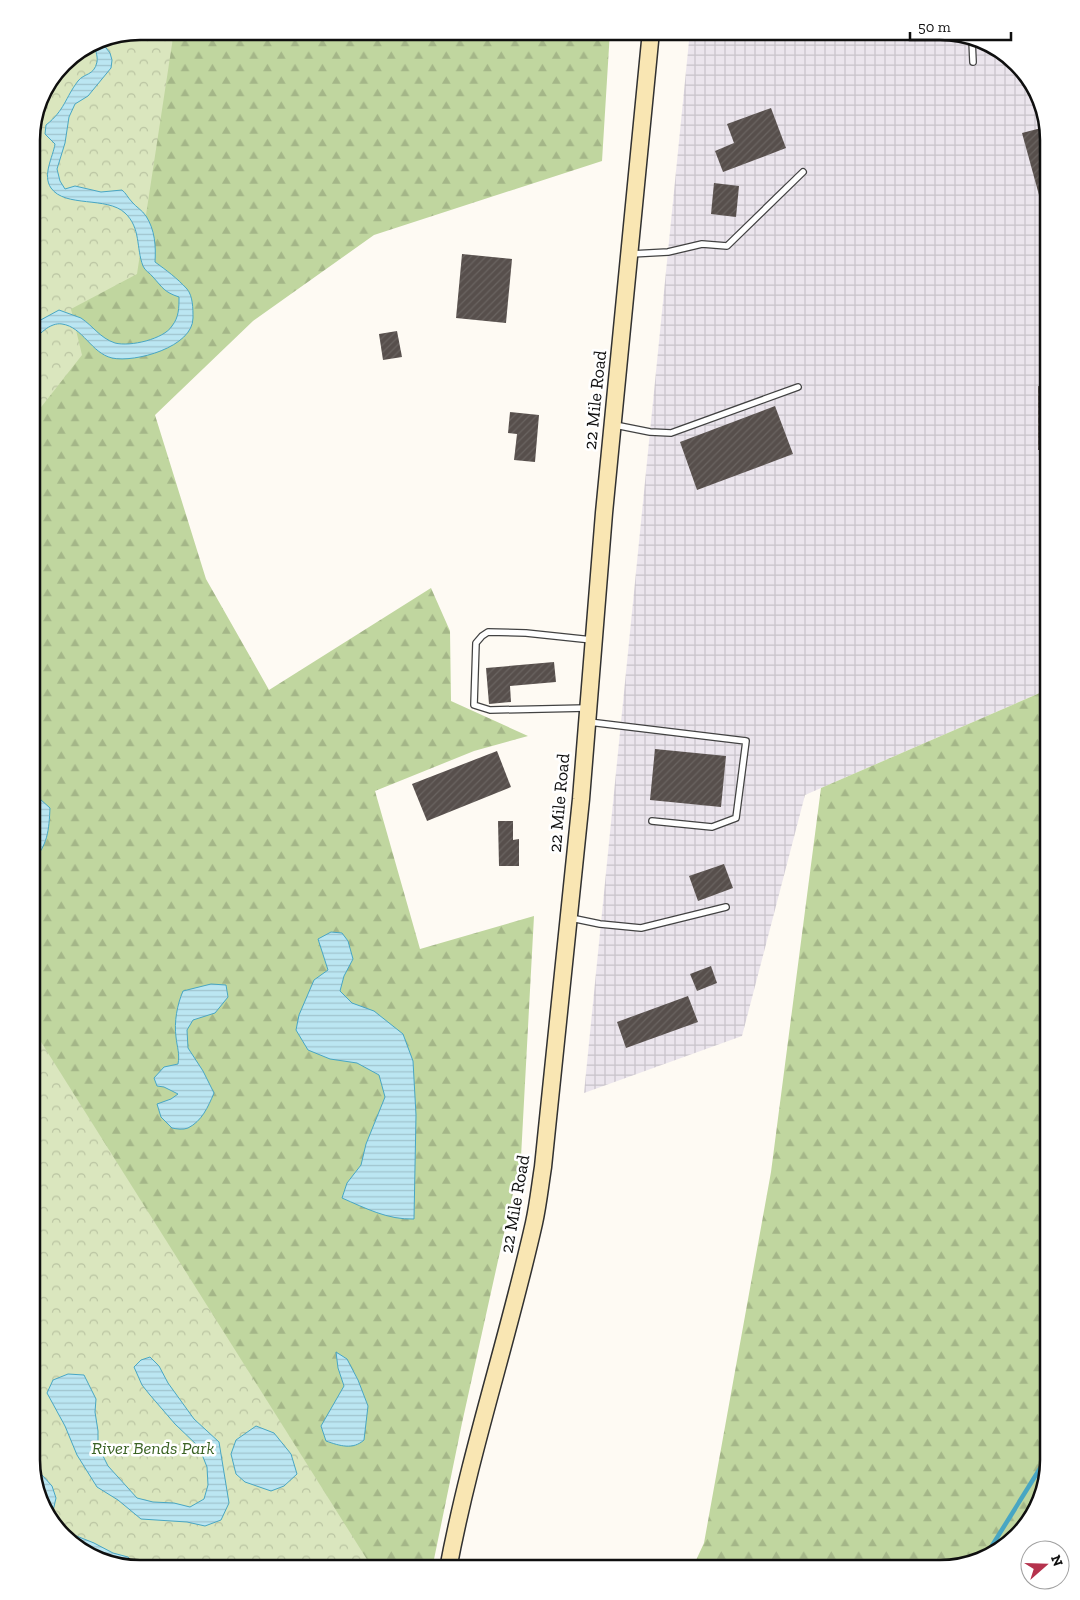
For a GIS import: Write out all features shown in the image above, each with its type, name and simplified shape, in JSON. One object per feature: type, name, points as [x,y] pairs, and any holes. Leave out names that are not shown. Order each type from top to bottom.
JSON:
[{"type":"street","name":"22 Mile Road","points":[[450,1560],[478,1437],[534,1221],[543,1167],[588,715],[613,425],[650,40]]},
{"type":"lane","points":[[972,45],[973,62]]},
{"type":"lane","points":[[629,254],[668,252],[702,244],[727,246],[803,172]]},
{"type":"lane","points":[[613,425],[650,432],[671,433],[798,387]]},
{"type":"lane","points":[[594,640],[526,633],[488,632],[476,643],[474,705],[490,710],[588,715],[746,741],[736,818],[712,827],[652,821]]},
{"type":"lane","points":[[568,918],[600,924],[641,928],[726,907]]},
{"type":"shaded area","points":[[689,40],[947,40],[972,45],[996,57],[1011,69],[1027,90],[1037,114],[1039,127],[1040,693],[805,795],[742,1036],[584,1093]]},
{"type":"green space","points":[[140,40],[609,40],[602,161],[374,235],[253,321],[155,415],[206,579],[269,690],[431,588],[450,631],[451,701],[528,736],[474,751],[375,791],[420,949],[534,916],[521,1157],[434,1560],[133,1560],[120,1558],[90,1547],[69,1531],[53,1510],[43,1486],[40,1460],[40,133],[43,114],[50,96],[69,69],[90,53],[114,43]]},
{"type":"green space","points":[[140,40],[173,40],[137,274],[71,309],[82,355],[40,409],[40,133],[43,114],[57,84],[69,69],[90,53],[114,43]]},
{"type":"green space","points":[[1040,693],[1039,1473],[1037,1486],[1027,1510],[1011,1531],[990,1547],[966,1557],[940,1560],[696,1560],[704,1543],[771,1172],[821,788]]},
{"type":"green space","name":"River Bends Park","points":[[40,1040],[367,1560],[133,1560],[120,1558],[90,1547],[69,1531],[53,1510],[43,1486],[40,1460]]},
{"type":"water","points":[[105,46],[110,53],[112,60],[111,68],[88,96],[75,104],[69,117],[65,143],[57,169],[60,181],[65,189],[75,186],[101,192],[122,190],[149,221],[154,238],[155,262],[187,289],[192,303],[193,318],[190,328],[184,337],[161,351],[134,358],[112,358],[105,355],[98,351],[76,330],[62,324],[53,325],[40,334],[40,320],[59,310],[81,318],[105,338],[115,343],[138,343],[168,331],[178,312],[179,297],[164,289],[144,268],[134,225],[125,213],[108,205],[66,198],[57,194],[49,183],[48,172],[55,144],[45,134],[46,125],[61,109],[80,78],[94,70],[97,55],[95,50]]},
{"type":"water","points":[[40,799],[50,808],[48,830],[40,852]]},
{"type":"water","points":[[331,932],[342,933],[348,941],[353,959],[344,976],[340,991],[352,1003],[374,1011],[403,1034],[413,1061],[416,1115],[414,1219],[395,1218],[342,1198],[347,1183],[361,1165],[366,1144],[385,1097],[379,1075],[357,1063],[330,1059],[308,1050],[296,1030],[299,1015],[314,980],[328,970],[318,939]]},
{"type":"water","points":[[211,984],[226,985],[228,997],[215,1013],[193,1020],[187,1030],[188,1048],[214,1093],[207,1108],[197,1122],[186,1129],[172,1128],[161,1117],[157,1104],[171,1099],[178,1094],[164,1087],[157,1086],[154,1078],[164,1067],[178,1064],[179,1054],[175,1031],[178,1008],[183,991]]},
{"type":"water","points":[[336,1352],[347,1359],[368,1406],[364,1440],[351,1446],[341,1446],[326,1441],[321,1426],[344,1386],[338,1368]]},
{"type":"water","points":[[150,1357],[159,1366],[168,1383],[194,1419],[219,1442],[229,1503],[221,1520],[205,1526],[187,1522],[141,1519],[118,1500],[97,1487],[77,1455],[65,1426],[47,1393],[53,1380],[68,1374],[84,1375],[96,1399],[95,1412],[98,1446],[108,1466],[137,1498],[190,1507],[204,1499],[208,1485],[207,1467],[199,1447],[175,1424],[142,1385],[134,1367],[141,1360]]},
{"type":"water","points":[[256,1426],[274,1433],[291,1454],[297,1474],[284,1486],[271,1491],[245,1482],[236,1474],[231,1454],[236,1440]]},
{"type":"water","points":[[41,1474],[52,1486],[56,1498],[53,1510]]},
{"type":"water","points":[[74,1535],[113,1553],[128,1557],[130,1560],[108,1555],[90,1547]]},
{"type":"building","points":[[771,108],[786,148],[723,172],[715,151],[734,143],[727,124]]},
{"type":"building","points":[[1039,129],[1040,199],[1022,133]]},
{"type":"building","points":[[714,183],[739,186],[736,217],[711,214]]},
{"type":"building","points":[[462,254],[512,259],[506,323],[456,318]]},
{"type":"building","points":[[397,331],[402,357],[383,360],[379,334]]},
{"type":"building","points":[[1038,386],[1040,386],[1040,450],[1038,450]]},
{"type":"building","points":[[775,406],[793,454],[697,490],[680,442]]},
{"type":"building","points":[[510,412],[539,415],[535,462],[514,460],[517,434],[508,433]]},
{"type":"building","points":[[554,662],[556,682],[510,686],[511,702],[489,704],[486,668]]},
{"type":"building","points":[[655,749],[726,756],[721,807],[650,800]]},
{"type":"building","points":[[497,751],[511,787],[427,821],[412,784]]},
{"type":"building","points":[[498,821],[513,821],[513,840],[519,839],[519,866],[499,866]]},
{"type":"building","points":[[724,864],[733,888],[698,901],[689,876]]},
{"type":"building","points":[[711,966],[717,983],[697,991],[690,974]]},
{"type":"building","points":[[688,996],[698,1022],[626,1048],[617,1022]]},
{"type":"waterway","points":[[992,1545],[1039,1470]]}]
